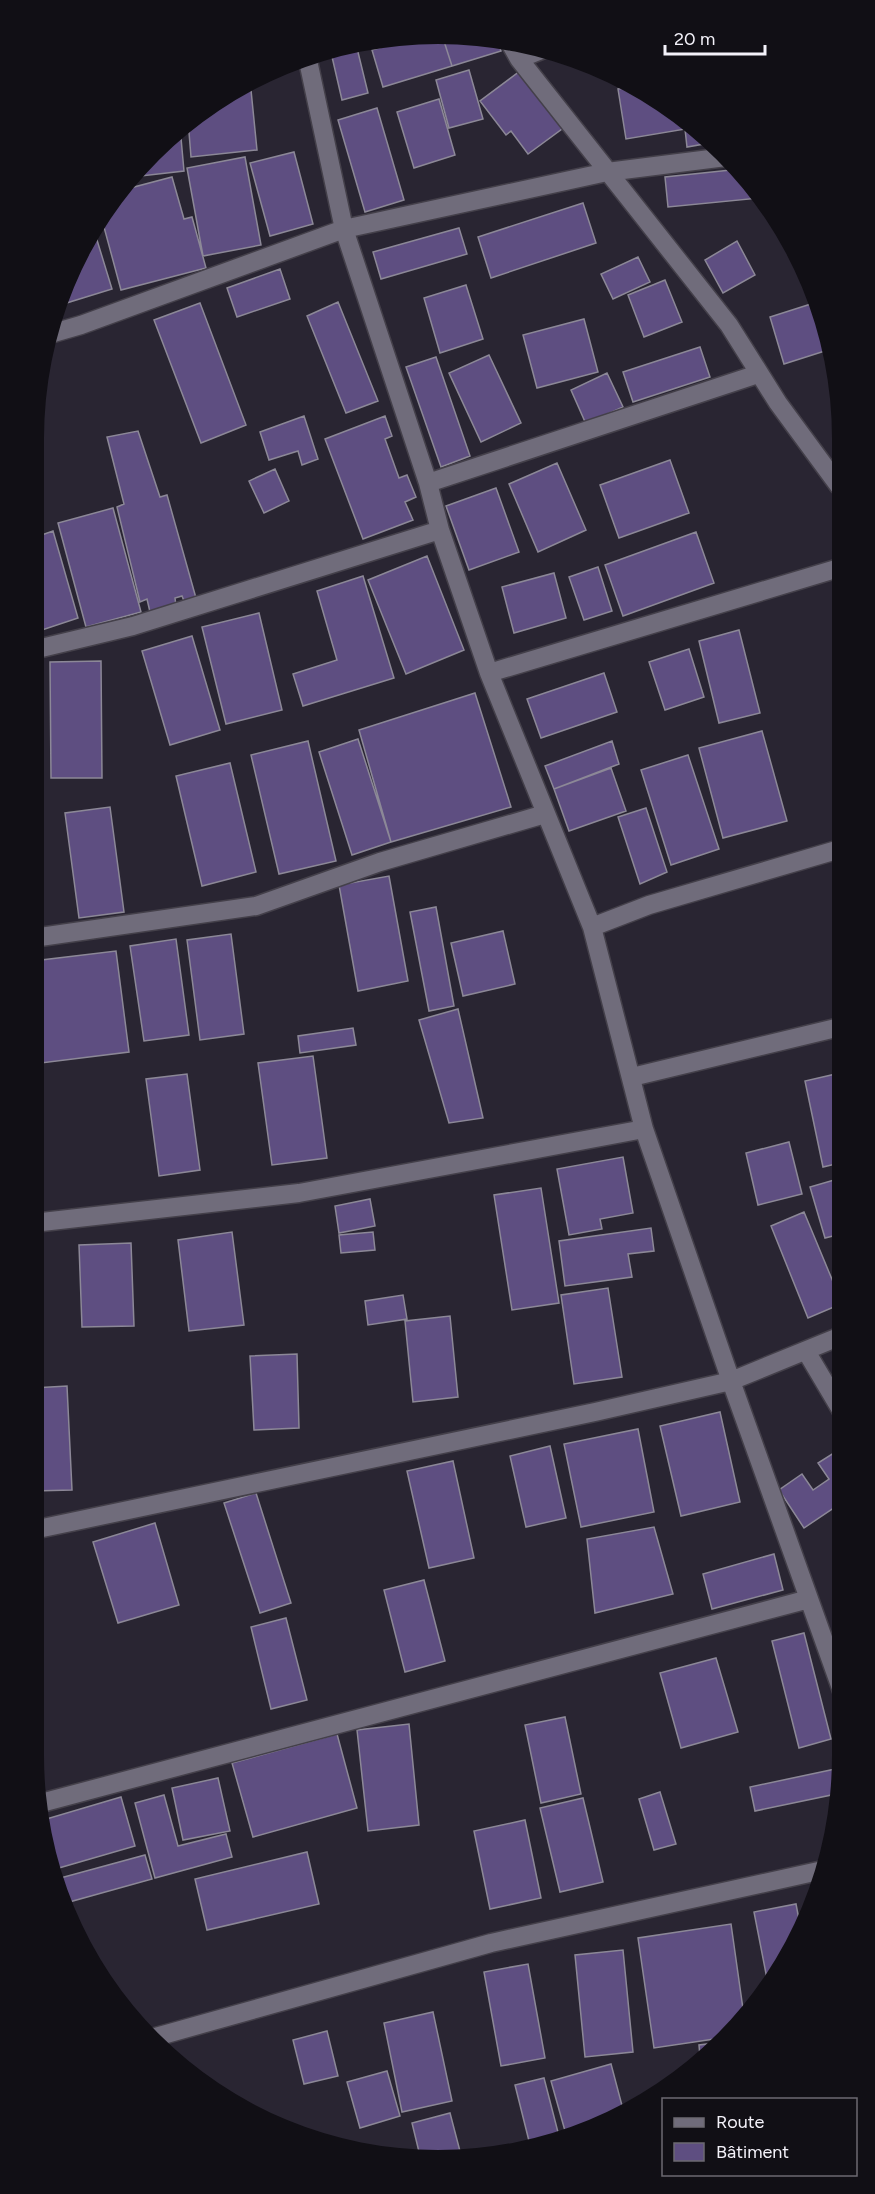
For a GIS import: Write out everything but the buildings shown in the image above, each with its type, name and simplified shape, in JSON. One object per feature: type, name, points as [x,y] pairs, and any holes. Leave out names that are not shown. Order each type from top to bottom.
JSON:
[{"type":"street","points":[[515,51],[729,325],[758,374],[832,476]]},
{"type":"street","points":[[519,59],[530,55]]},
{"type":"street","points":[[309,65],[344,229],[428,483],[440,530],[489,673],[592,927],[644,1129],[832,1663]]},
{"type":"street","points":[[58,332],[344,229],[607,172],[715,158]]},
{"type":"street","points":[[428,483],[758,374]]},
{"type":"street","points":[[44,647],[133,626],[440,530]]},
{"type":"street","points":[[489,673],[832,570]]},
{"type":"street","points":[[44,936],[256,906],[380,862],[545,814]]},
{"type":"street","points":[[592,927],[650,905],[832,851]]},
{"type":"street","points":[[632,1077],[832,1029]]},
{"type":"street","points":[[44,1222],[299,1193],[644,1129]]},
{"type":"street","points":[[44,1528],[731,1381],[832,1340]]},
{"type":"street","points":[[806,1351],[832,1395]]},
{"type":"street","points":[[46,1802],[809,1599]]},
{"type":"street","points":[[160,2036],[491,1942],[814,1872]]}]
